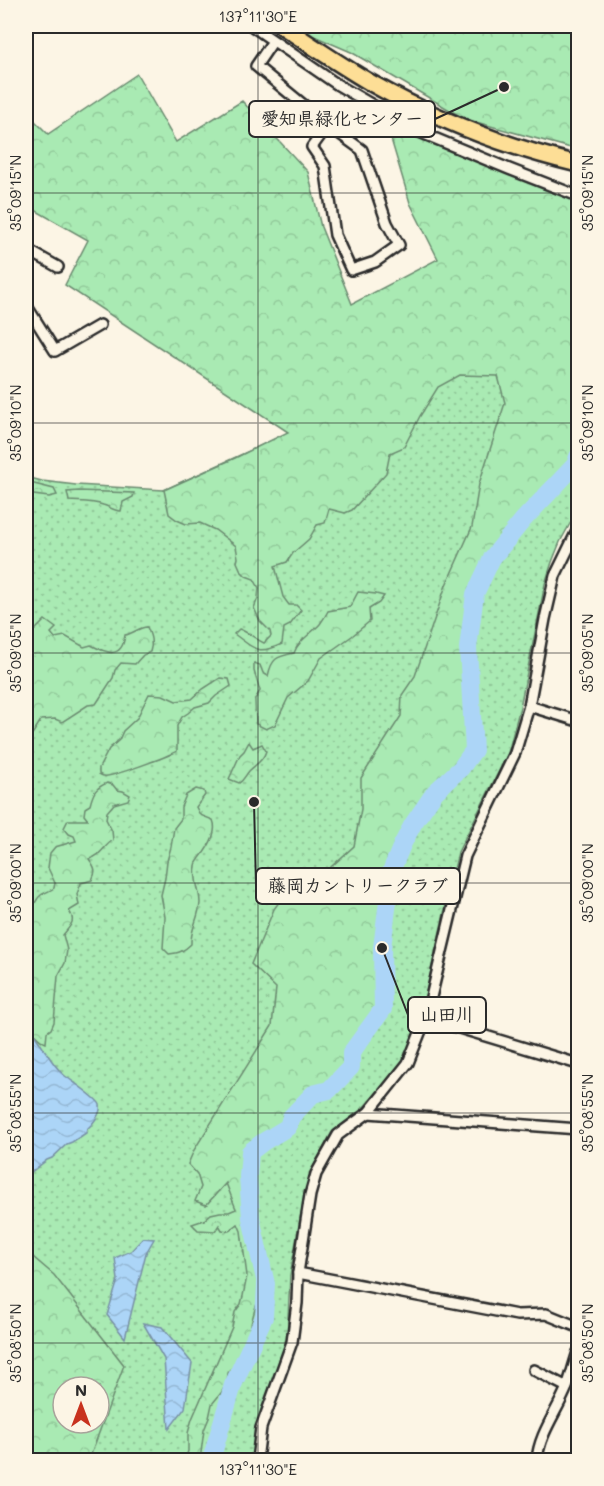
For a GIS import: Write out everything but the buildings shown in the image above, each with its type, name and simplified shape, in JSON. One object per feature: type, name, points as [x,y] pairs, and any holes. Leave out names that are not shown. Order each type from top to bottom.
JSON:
[{"type":"main road","points":[[282,26],[371,83],[435,115],[514,146],[579,164]]},
{"type":"street","points":[[252,26],[338,85],[417,131],[508,169],[579,195]]},
{"type":"street","points":[[273,40],[256,66],[362,150],[387,223],[399,245],[375,262],[351,270],[335,235],[325,166],[312,147],[328,125]]},
{"type":"street","points":[[26,249],[58,267]]},
{"type":"street","points":[[26,305],[55,351],[100,325]]},
{"type":"street","points":[[257,1461],[261,1428],[292,1342],[298,1273],[310,1195],[316,1174],[338,1135],[368,1113],[408,1063],[426,1018],[465,856],[515,753],[529,706],[555,576],[579,529]]},
{"type":"street","points":[[529,706],[579,721]]},
{"type":"street","points":[[426,1018],[579,1064]]},
{"type":"street","points":[[368,1113],[579,1129]]},
{"type":"street","points":[[298,1273],[517,1315],[546,1314],[579,1327]]},
{"type":"street","points":[[537,1461],[543,1434],[567,1387],[579,1352]]},
{"type":"street","points":[[534,1370],[567,1387]]},
{"type":"green space","points":[[299,26],[578,26],[578,150],[465,119],[351,52],[307,33]]},
{"type":"green space","points":[[137,74],[176,142],[242,101],[308,172],[321,227],[352,304],[438,259],[410,203],[385,119],[460,155],[578,201],[577,452],[570,460],[569,467],[494,550],[475,588],[463,642],[470,747],[460,765],[426,800],[409,825],[383,879],[380,970],[375,997],[378,1007],[350,1050],[344,1072],[321,1090],[310,1093],[302,1099],[289,1114],[285,1124],[248,1148],[244,1155],[241,1177],[243,1201],[254,1242],[263,1291],[254,1311],[242,1355],[228,1373],[227,1382],[212,1404],[204,1430],[200,1460],[186,1460],[188,1433],[232,1327],[235,1312],[241,1304],[247,1276],[238,1224],[229,1231],[222,1230],[219,1225],[215,1231],[198,1230],[192,1224],[204,1220],[211,1214],[236,1209],[226,1183],[206,1205],[195,1201],[201,1187],[197,1174],[188,1164],[194,1150],[272,1026],[276,988],[251,964],[274,909],[289,888],[311,885],[354,846],[361,809],[361,778],[401,716],[402,695],[415,676],[446,585],[472,527],[479,484],[505,403],[498,376],[460,375],[438,387],[404,447],[390,453],[386,473],[352,510],[345,513],[329,509],[325,523],[317,525],[309,539],[293,553],[287,562],[275,566],[283,597],[289,605],[296,605],[301,610],[290,625],[284,628],[282,644],[273,648],[256,649],[234,634],[239,629],[264,643],[271,636],[254,608],[259,588],[254,579],[241,571],[237,562],[236,546],[215,530],[200,523],[186,524],[169,514],[164,490],[288,432],[65,285],[88,240],[26,205],[26,112],[48,134]]},
{"type":"green space","points":[[578,234],[578,517],[571,522],[560,542],[545,584],[520,707],[508,753],[458,852],[420,1019],[404,1061],[363,1108],[332,1132],[312,1169],[304,1197],[290,1275],[287,1341],[257,1428],[251,1460],[26,1460],[26,477],[76,485],[164,490],[288,433]]},
{"type":"green space","points":[[26,482],[54,489],[57,495],[49,497],[26,494]]},
{"type":"green space","points":[[67,492],[134,493],[133,497],[123,502],[121,511],[95,503],[69,501]]},
{"type":"green space","points":[[358,592],[384,596],[379,603],[369,609],[370,621],[321,658],[308,681],[288,698],[275,725],[266,729],[256,724],[255,699],[260,691],[254,663],[260,665],[263,673],[268,676],[271,665],[276,659],[294,653],[302,641],[320,624],[328,611],[350,607]]},
{"type":"green space","points":[[45,620],[56,628],[51,633],[55,638],[65,636],[84,647],[91,645],[108,652],[121,648],[125,635],[147,627],[151,649],[135,664],[121,663],[96,704],[88,705],[62,722],[55,719],[41,720],[26,740],[26,625],[35,630]]},
{"type":"green space","points":[[220,678],[229,679],[231,686],[209,703],[195,707],[182,717],[177,726],[177,751],[117,774],[104,776],[99,774],[99,768],[109,749],[137,718],[149,694],[163,695],[176,701],[192,699]]},
{"type":"green space","points":[[249,742],[253,748],[262,744],[266,751],[261,760],[239,783],[229,779]]},
{"type":"green space","points":[[107,783],[130,795],[128,800],[114,804],[107,812],[106,819],[112,831],[113,840],[97,856],[89,859],[95,869],[94,877],[92,880],[81,883],[77,894],[79,905],[69,911],[72,921],[63,935],[67,950],[65,963],[58,976],[54,1022],[47,1032],[46,1043],[26,1027],[26,905],[34,904],[41,895],[54,888],[55,883],[48,868],[50,853],[55,847],[76,841],[74,836],[64,828],[68,820],[88,820],[84,815],[85,808],[90,805],[97,789]]},
{"type":"green space","points":[[196,789],[204,791],[205,795],[196,807],[200,815],[213,820],[214,830],[209,845],[196,865],[195,875],[200,903],[191,944],[181,951],[169,954],[163,948],[165,917],[161,895],[174,828],[181,819],[181,807],[186,795]]},
{"type":"green space","points":[[26,1252],[54,1275],[124,1365],[111,1400],[111,1375],[51,1375],[51,1435],[98,1435],[89,1460],[33,1460],[26,1427]]},
{"type":"water","points":[[26,1027],[35,1035],[59,1070],[95,1098],[100,1105],[100,1112],[86,1133],[67,1144],[52,1158],[26,1176]]},
{"type":"water","points":[[143,1238],[154,1239],[146,1253],[125,1338],[107,1315],[118,1280],[115,1258],[131,1251]]},
{"type":"water","points":[[143,1323],[162,1327],[192,1363],[185,1408],[169,1429],[164,1359]]},
{"type":"waterway","points":[[211,1460],[233,1385],[264,1317],[266,1284],[251,1218],[248,1176],[250,1152],[288,1127],[291,1117],[313,1094],[329,1090],[351,1067],[351,1053],[383,1009],[382,948],[392,869],[413,824],[435,792],[461,768],[474,750],[468,648],[475,594],[492,558],[523,520],[575,465],[578,457]]},
{"type":"place","name":"愛知県緑化センター","points":[[504,87]]},
{"type":"place","name":"藤岡カントリークラブ","points":[[254,802]]},
{"type":"place","name":"山田川","points":[[382,948]]}]
